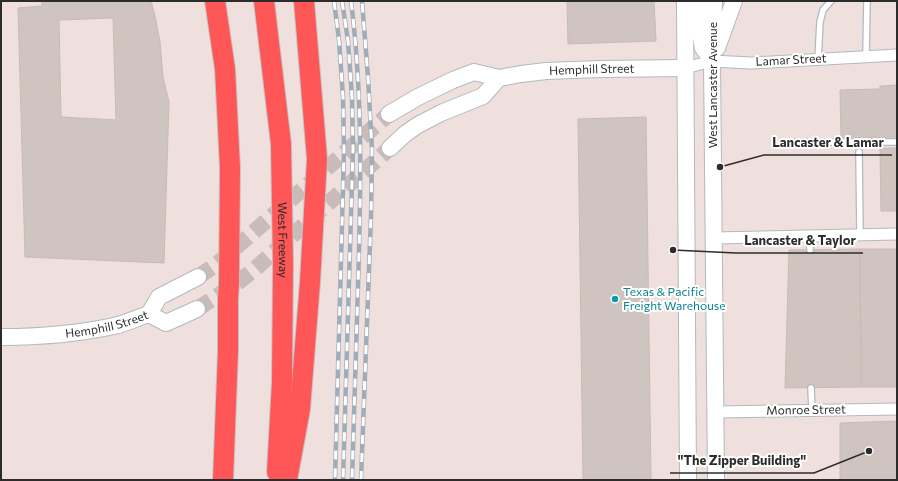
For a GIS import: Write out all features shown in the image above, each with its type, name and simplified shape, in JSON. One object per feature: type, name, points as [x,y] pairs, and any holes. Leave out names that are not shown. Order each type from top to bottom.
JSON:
[{"type":"highway","points":[[215,1],[225,70],[230,168],[228,351],[223,480]]},
{"type":"highway","name":"West Freeway","points":[[264,1],[281,144],[283,263],[282,382],[277,480]]},
{"type":"highway","points":[[286,480],[300,409],[310,282],[317,159],[304,1]]},
{"type":"main road","points":[[685,1],[688,480]]},
{"type":"main road","points":[[698,1],[699,26],[703,48],[712,61]]},
{"type":"main road","name":"West Lancaster Avenue","points":[[714,1],[712,61],[716,480]]},
{"type":"main road","points":[[712,61],[734,1]]},
{"type":"main road","name":"Hemphill Street","points":[[388,114],[423,94],[474,72],[499,78],[546,71],[685,68]]},
{"type":"main road","points":[[390,148],[405,134],[418,125],[441,113],[483,96],[499,78]]},
{"type":"main road","name":"Hemphill Street","points":[[1,337],[47,336],[95,330],[115,325],[149,314],[159,297],[198,277]]},
{"type":"main road","points":[[149,314],[166,323],[197,309]]},
{"type":"street","name":"Lamar Street","points":[[685,68],[712,61],[751,63],[897,55]]},
{"type":"street","points":[[713,238],[897,234]]},
{"type":"street","name":"Monroe Street","points":[[715,412],[897,409]]},
{"type":"lane","points":[[818,59],[820,22],[823,10],[831,1]]},
{"type":"lane","points":[[866,56],[867,1]]},
{"type":"lane","points":[[792,142],[897,142]]},
{"type":"lane","points":[[859,152],[860,235]]},
{"type":"lane","points":[[809,236],[810,250]]},
{"type":"lane","points":[[811,388],[812,410]]},
{"type":"building","points":[[42,1],[151,1],[160,42],[163,77],[169,102],[164,263],[25,257],[18,8],[42,6]],"holes":[[[113,18],[116,120],[61,117],[59,20]]]},
{"type":"building","points":[[567,1],[654,1],[656,41],[568,44]]},
{"type":"building","points":[[897,85],[897,137],[841,138],[840,90],[880,89],[880,86]]},
{"type":"building","name":"Texas & Pacific Freight Warehouse","points":[[646,117],[651,480],[583,480],[578,119]]},
{"type":"building","points":[[880,148],[897,148],[897,211],[881,211]]},
{"type":"building","points":[[860,249],[897,249],[897,387],[861,387]]},
{"type":"building","points":[[860,249],[861,387],[785,388],[789,250]]},
{"type":"building","points":[[897,421],[897,480],[840,480],[840,423]]},
{"type":"tunnel","points":[[198,277],[218,263],[389,114]]},
{"type":"tunnel","points":[[197,309],[236,284],[256,268],[390,148]]},
{"type":"railway","points":[[334,1],[339,40],[343,97],[344,151],[335,480]]},
{"type":"railway","points":[[342,1],[348,41],[352,98],[353,149],[343,480]]},
{"type":"railway","points":[[351,1],[358,72],[360,144],[359,250],[352,480]]},
{"type":"railway","points":[[361,480],[371,217],[372,150],[362,1]]},
{"type":"place","name":"Lancaster & Lamar","points":[[720,167]]},
{"type":"place","name":"Lancaster & Taylor","points":[[673,250]]},
{"type":"place","name":"Texas & Pacific Freight Warehouse","points":[[615,299]]},
{"type":"place","name":"\"The Zipper Building\"","points":[[869,451]]}]
